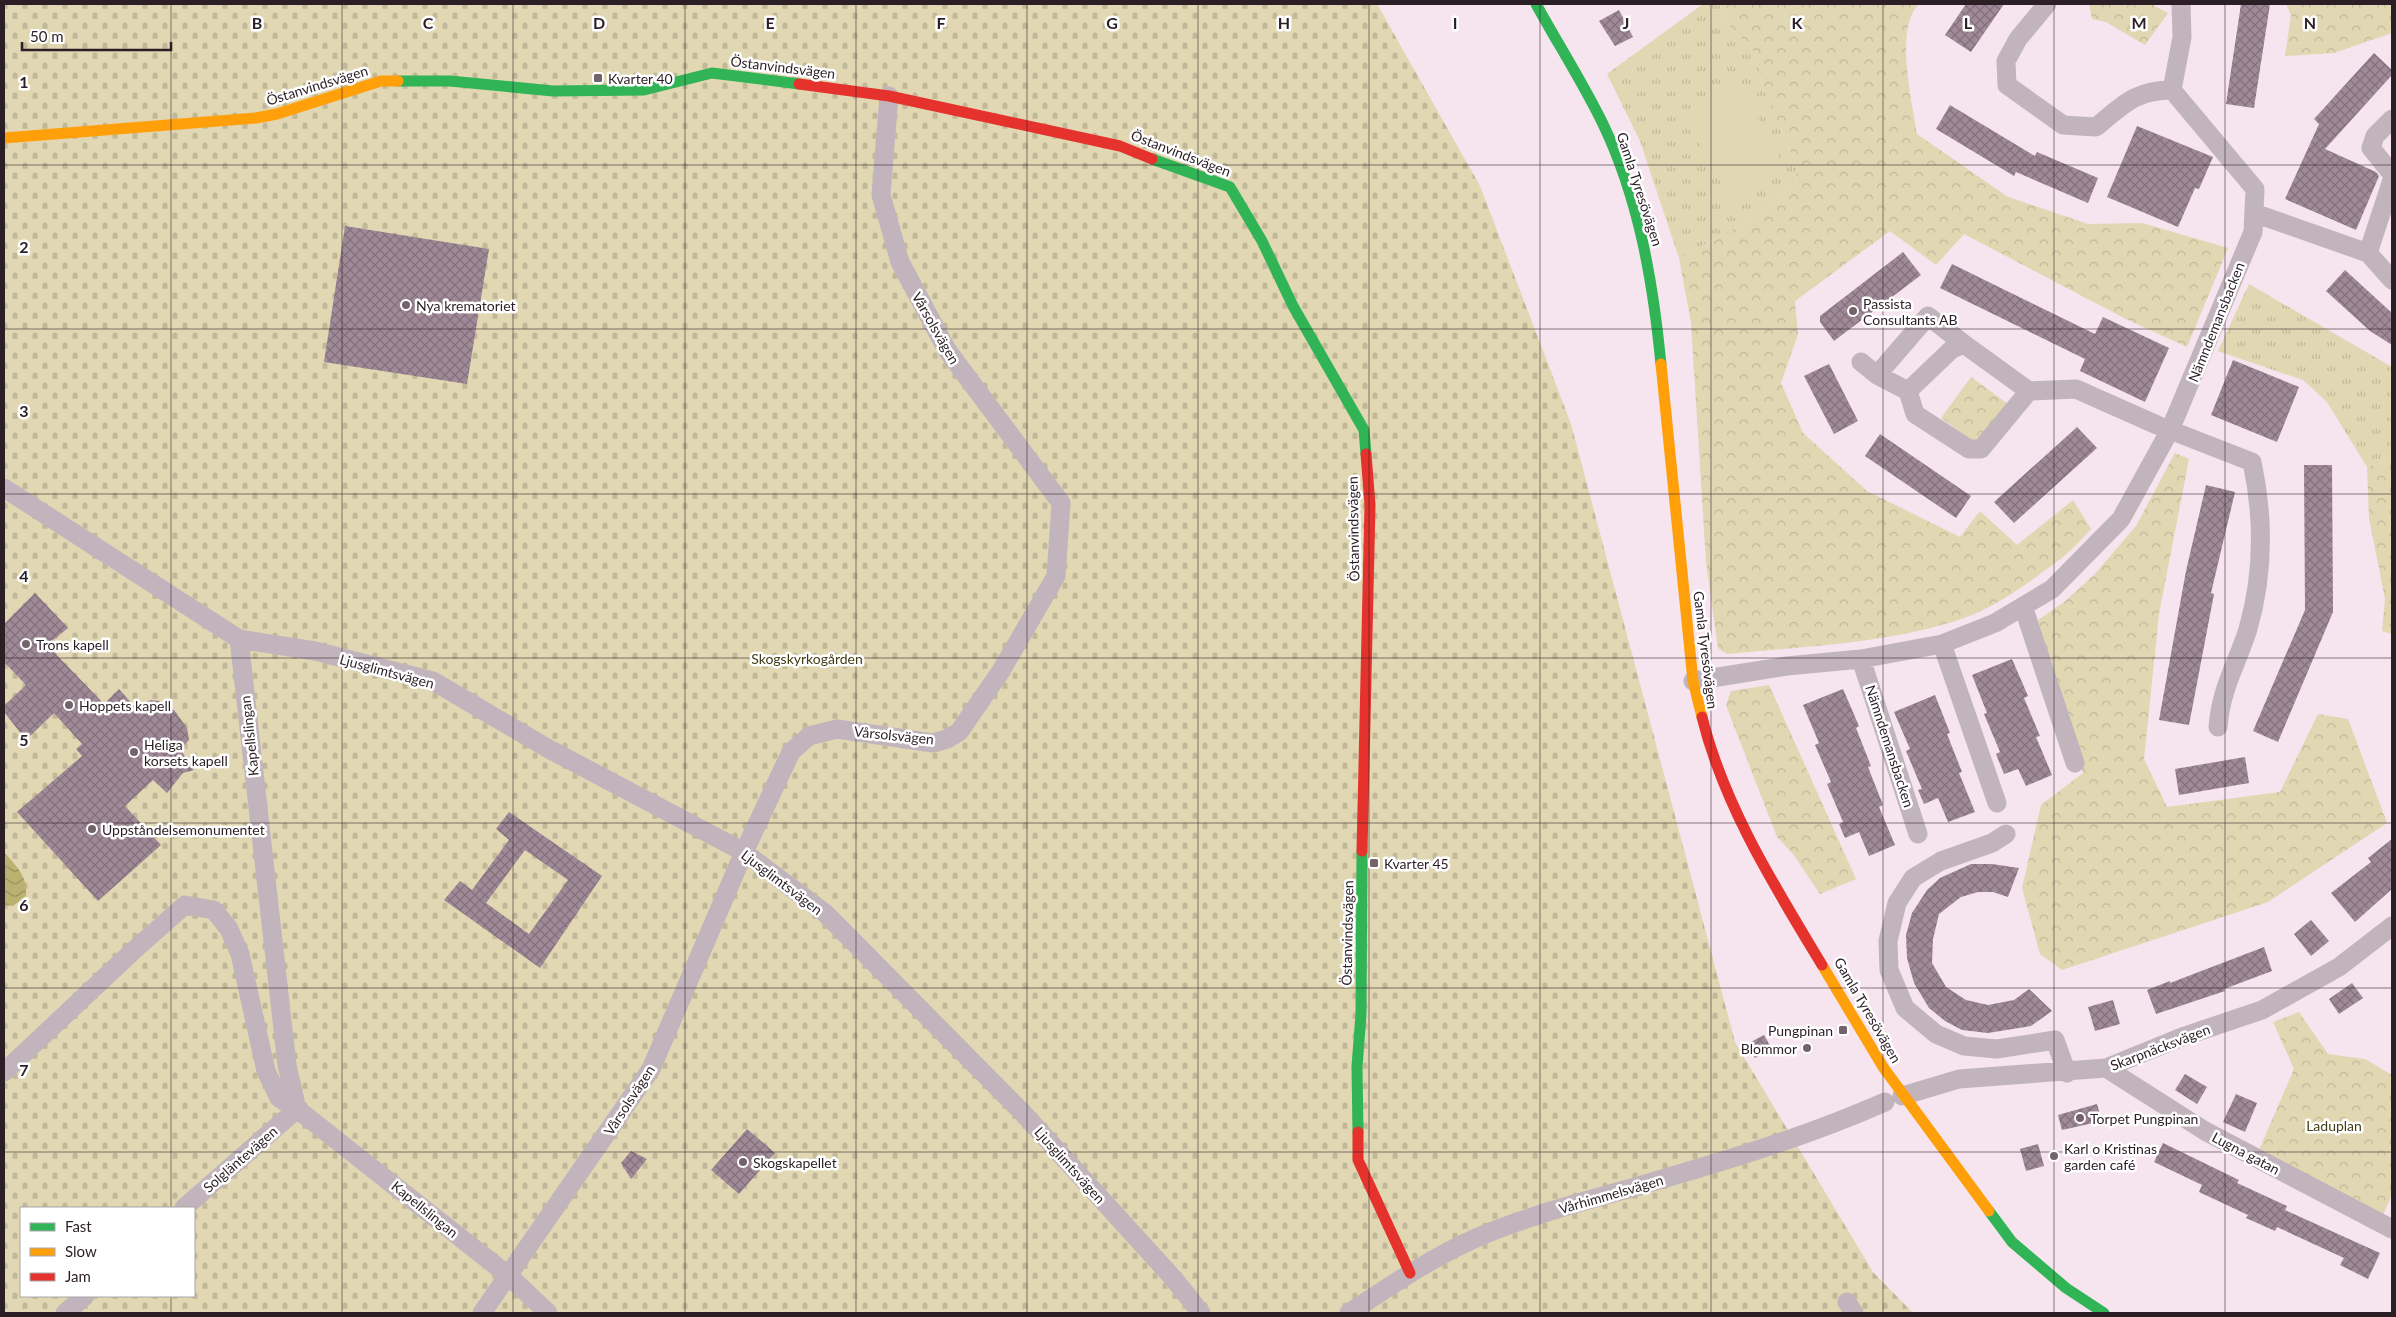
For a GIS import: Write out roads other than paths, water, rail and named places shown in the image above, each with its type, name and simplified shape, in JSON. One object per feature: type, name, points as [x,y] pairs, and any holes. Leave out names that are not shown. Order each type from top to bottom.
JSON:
[{"type":"street","name":"Gamla Tyresövägen","points":[[1536,4],[1603,125],[1623,177],[1643,239],[1655,306],[1693,680],[1700,718],[1728,797],[1759,858],[1883,1067],[1894,1099],[2012,1242],[2066,1288],[2104,1313]]},
{"type":"street","points":[[2047,4],[2018,39],[2006,61],[2007,85],[2064,125],[2096,127],[2129,100],[2152,90],[2172,90],[2182,37],[2181,4]]},
{"type":"street","name":"Östanvindsvägen","points":[[4,138],[256,118],[278,114],[381,81],[450,81],[553,91],[635,90],[712,73],[888,96],[1120,146],[1174,168],[1230,187],[1262,241],[1293,306],[1364,430],[1370,505],[1363,782],[1361,1014],[1357,1067],[1358,1160],[1410,1273]]},
{"type":"street","name":"Nämndemansbacken","points":[[1693,680],[1787,666],[1861,659],[1942,644],[1995,623],[2052,589],[2121,519],[2170,430],[2253,232],[2255,189],[2172,90]]},
{"type":"street","name":"Vårsolsvägen","points":[[482,1313],[651,1069],[744,852],[792,752],[810,736],[837,729],[933,743],[948,739],[959,732],[1001,671],[1056,576],[1061,503],[947,350],[900,262],[881,195],[888,96]]},
{"type":"street","points":[[2392,119],[2375,136],[2371,148],[2392,174]]},
{"type":"street","points":[[2368,253],[2392,180]]},
{"type":"street","points":[[2254,213],[2368,253],[2392,280]]},
{"type":"street","points":[[1877,375],[1928,316],[2029,391],[2076,389],[2170,430],[2252,462],[2258,491],[2262,551],[2257,592],[2247,630],[2220,704],[2218,727]]},
{"type":"street","points":[[1908,391],[1952,349],[1964,344]]},
{"type":"street","points":[[1860,362],[1877,375],[1908,391],[1915,414],[1969,449],[1980,449],[2029,391]]},
{"type":"street","points":[[4,488],[239,639]]},
{"type":"street","points":[[2023,606],[2075,763]]},
{"type":"street","name":"Ljusglimtsvägen","points":[[239,639],[315,651],[433,681],[547,748],[744,852],[825,913],[1021,1111],[1170,1274],[1201,1313]]},
{"type":"street","name":"Kapellslingan","points":[[239,639],[287,1064],[297,1109]]},
{"type":"street","points":[[1942,644],[1997,803]]},
{"type":"street","name":"Nämndemansbacken","points":[[1861,659],[1918,834]]},
{"type":"street","points":[[2006,834],[1992,843],[1941,861],[1913,878],[1897,903],[1888,941],[1889,970],[1905,1008],[1936,1034],[1964,1046],[1997,1049],[2055,1040],[2066,1073]]},
{"type":"street","name":"Kapellslingan","points":[[4,1072],[133,951],[185,906],[214,910],[230,929],[240,954],[266,1071],[280,1098],[297,1109],[509,1276],[548,1313]]},
{"type":"street","name":"Skarpnäcksvägen","points":[[1894,1099],[1959,1079],[2066,1073],[2106,1068],[2182,1036],[2262,1010],[2339,966],[2392,926]]},
{"type":"street","name":"Lugna gatan","points":[[2106,1068],[2205,1131],[2392,1229]]},
{"type":"street","name":"Vårhimmelsvägen","points":[[1349,1313],[1410,1273],[1476,1239],[1548,1212],[1756,1152],[1840,1122],[1894,1099]]},
{"type":"street","name":"Solgläntevägen","points":[[185,1207],[297,1109]]},
{"type":"street","points":[[65,1313],[84,1297]]},
{"type":"water","points":[[4,852],[23,877],[26,889],[26,896],[13,906],[4,905]]},
{"type":"place","name":"Kvarter 40","points":[[598,78]]},
{"type":"place","name":"Nya krematoriet","points":[[406,305]]},
{"type":"place","name":"Passista Consultants AB","points":[[1853,311]]},
{"type":"place","name":"Trons kapell","points":[[26,644]]},
{"type":"place","name":"Hoppets kapell","points":[[69,705]]},
{"type":"place","name":"Heliga korsets kapell","points":[[134,752]]},
{"type":"place","name":"Uppståndelsemonumentet","points":[[92,829]]},
{"type":"place","name":"Kvarter 45","points":[[1374,863]]},
{"type":"place","name":"Pungpinan","points":[[1843,1030]]},
{"type":"place","name":"Blommor","points":[[1807,1048]]},
{"type":"place","name":"Torpet Pungpinan","points":[[2080,1118]]},
{"type":"place","name":"Karl o Kristinas garden café","points":[[2054,1156]]},
{"type":"place","name":"Skogskapellet","points":[[743,1162]]},
{"type":"park label","name":"Skogskyrkogården","points":[[807,658]]},
{"type":"park label","name":"Laduplan","points":[[2334,1125]]}]
